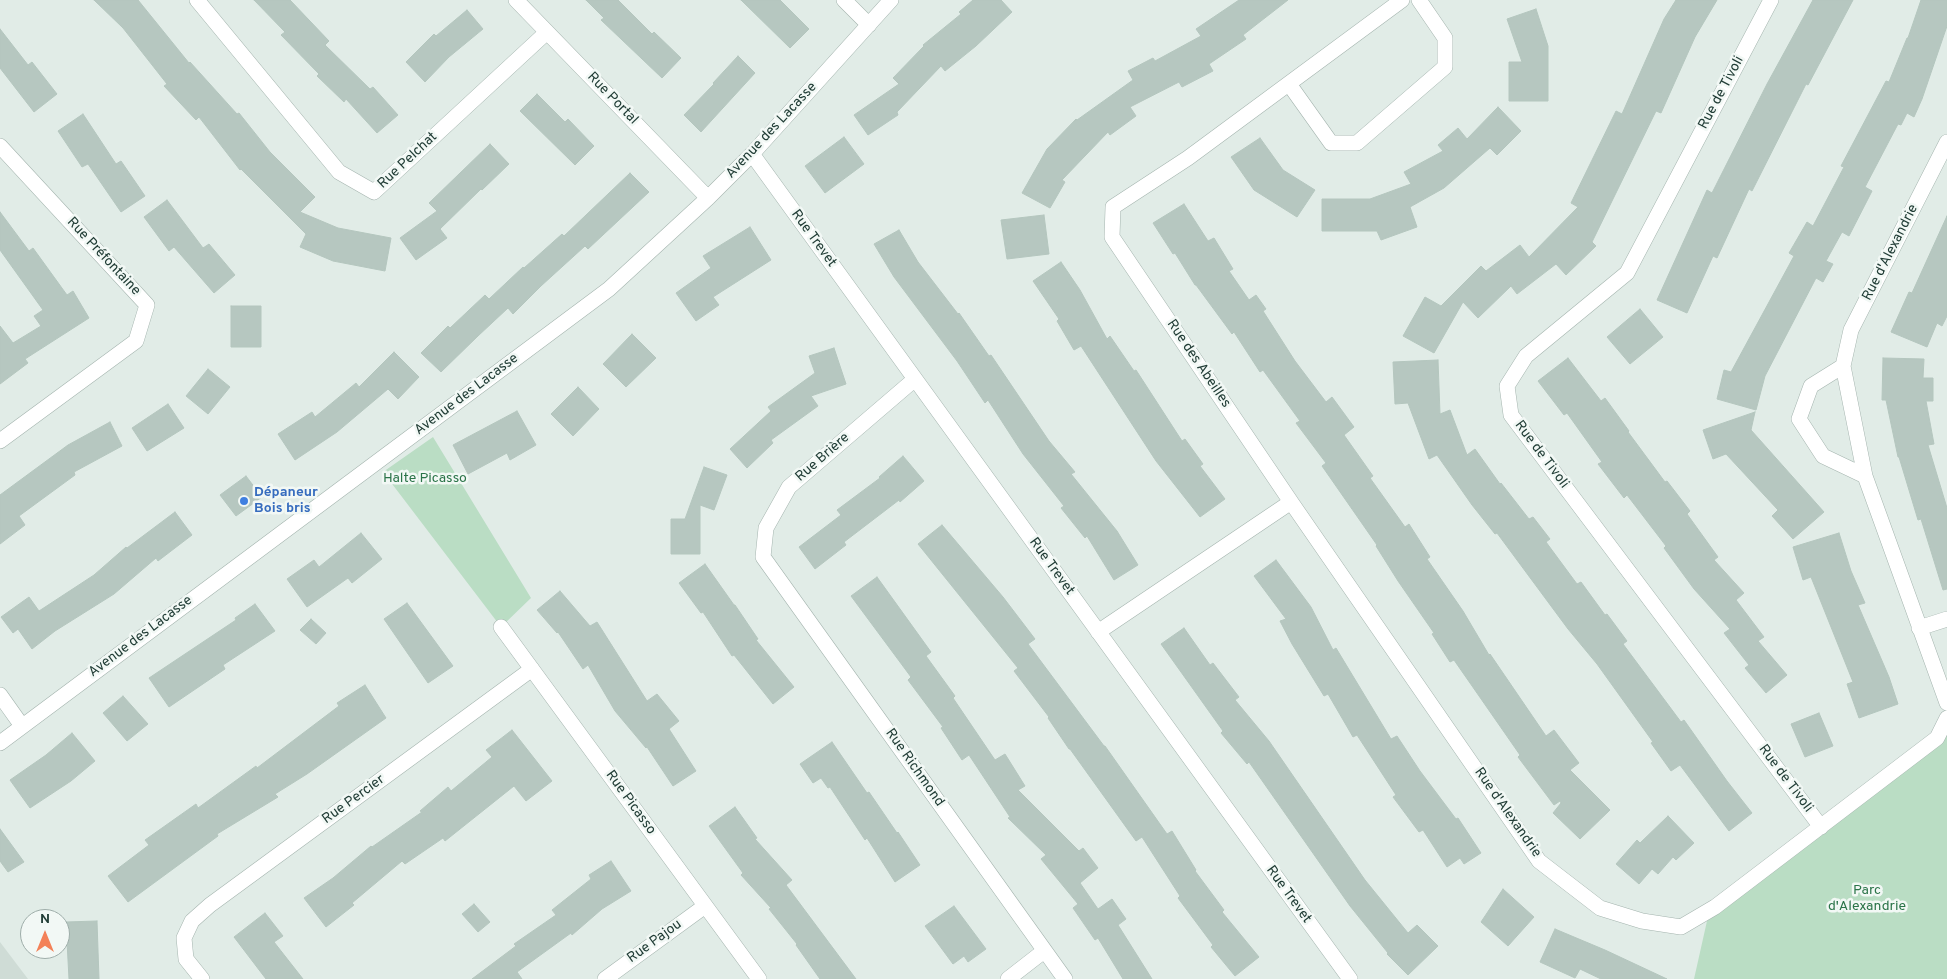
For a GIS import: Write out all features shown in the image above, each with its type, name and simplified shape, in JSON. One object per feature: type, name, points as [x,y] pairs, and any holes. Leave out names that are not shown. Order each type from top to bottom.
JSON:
[{"type":"street","name":"Rue Pelchat","points":[[197,0],[339,172],[374,192],[547,32]]},
{"type":"street","name":"Rue Portal","points":[[516,0],[708,198]]},
{"type":"street","points":[[844,0],[869,25]]},
{"type":"street","name":"Avenue des Lacasse","points":[[0,743],[609,290],[708,198],[752,154],[891,0]]},
{"type":"street","name":"Rue des Abeilles","points":[[1291,502],[1112,237],[1113,207],[1188,158],[1402,0]]},
{"type":"street","points":[[1289,84],[1331,143],[1357,143],[1445,67],[1445,38],[1419,0]]},
{"type":"street","name":"Rue de Tivoli","points":[[1771,0],[1627,273],[1526,356],[1507,386],[1511,415],[1821,827]]},
{"type":"street","name":"Rue d'Alexandrie","points":[[1947,142],[1851,330],[1843,366],[1865,476],[1947,703]]},
{"type":"street","name":"Rue Préfontaine","points":[[0,146],[147,305],[136,341],[0,441]]},
{"type":"street","name":"Rue Trevet","points":[[752,154],[1350,979]]},
{"type":"street","points":[[1843,366],[1811,386],[1799,419],[1823,456],[1865,476]]},
{"type":"street","name":"Rue Brière","points":[[763,557],[766,528],[790,487],[915,379]]},
{"type":"street","points":[[1098,632],[1291,502]]},
{"type":"street","name":"Rue d'Alexandrie","points":[[1291,502],[1539,861],[1600,908],[1642,921],[1681,927],[1715,907],[1937,738],[1947,718]]},
{"type":"street","name":"Rue Richmond","points":[[763,557],[1065,979]]},
{"type":"street","points":[[1919,628],[1947,619]]},
{"type":"street","name":"Rue Picasso","points":[[501,627],[758,979]]},
{"type":"street","name":"Rue Percier","points":[[202,979],[186,959],[184,938],[192,921],[210,905],[532,669]]},
{"type":"street","points":[[0,695],[22,726]]},
{"type":"street","name":"Rue Pajou","points":[[605,979],[705,906]]},
{"type":"street","points":[[1008,979],[1044,951]]},
{"type":"shaded area","points":[[0,942],[28,979],[0,979]]},
{"type":"green space","name":"Halte Picasso","points":[[433,437],[531,598],[501,627],[383,472]]},
{"type":"green space","name":"Parc d'Alexandrie","points":[[1947,727],[1947,979],[1694,979],[1707,921],[1937,744]]},
{"type":"building","points":[[94,0],[138,0],[189,63],[237,114],[239,113],[270,152],[315,197],[300,212],[338,228],[391,238],[385,271],[333,261],[300,247],[306,234],[240,170],[199,117],[196,120],[164,86],[167,84],[123,28]]},
{"type":"building","points":[[254,0],[290,0],[329,41],[325,45],[370,89],[373,87],[398,115],[377,133],[346,99],[344,102],[317,76],[319,74],[281,35],[285,32]]},
{"type":"building","points":[[586,0],[618,0],[652,34],[654,32],[681,58],[662,78],[601,20],[604,18]]},
{"type":"building","points":[[741,0],[780,0],[809,29],[790,48]]},
{"type":"building","points":[[973,0],[1001,0],[1012,12],[976,46],[945,71],[941,66],[897,112],[898,115],[868,135],[854,115],[899,84],[893,78],[923,45],[961,14],[959,12]]},
{"type":"building","points":[[1239,0],[1288,0],[1243,35],[1246,39],[1209,64],[1213,71],[1182,87],[1179,82],[1130,107],[1136,116],[1110,135],[1108,132],[1062,180],[1065,182],[1050,208],[1022,193],[1047,149],[1076,119],[1133,80],[1128,71],[1153,58],[1155,61],[1201,36],[1196,29]]},
{"type":"building","points":[[1676,0],[1717,0],[1695,37],[1661,113],[1656,111],[1592,242],[1596,246],[1566,275],[1556,264],[1517,294],[1511,286],[1478,318],[1463,302],[1434,353],[1403,336],[1425,297],[1441,306],[1481,266],[1486,271],[1520,245],[1529,257],[1578,207],[1571,203],[1616,111],[1622,114],[1664,19]]},
{"type":"building","points":[[1813,0],[1853,0],[1808,85],[1806,84],[1752,191],[1749,189],[1717,258],[1713,256],[1687,313],[1657,300],[1707,190],[1712,193],[1767,84]]},
{"type":"building","points":[[1921,0],[1947,0],[1947,26],[1914,117],[1907,113],[1901,125],[1898,124],[1865,187],[1872,191],[1849,236],[1842,232],[1826,261],[1833,264],[1823,282],[1816,278],[1765,376],[1756,410],[1717,399],[1724,370],[1731,372],[1794,256],[1789,253],[1807,222],[1813,226],[1844,167],[1841,166],[1886,81],[1889,82],[1908,38]]},
{"type":"building","points":[[1536,9],[1548,46],[1548,101],[1509,101],[1509,62],[1522,62],[1507,19]]},
{"type":"building","points":[[467,10],[483,29],[449,57],[425,82],[406,62],[434,34],[436,36]]},
{"type":"building","points":[[0,29],[28,65],[32,62],[57,94],[34,112],[0,68]]},
{"type":"building","points":[[738,56],[755,73],[701,132],[684,115]]},
{"type":"building","points":[[537,94],[565,122],[568,119],[594,146],[575,165],[520,111]]},
{"type":"building","points":[[1498,107],[1521,131],[1497,155],[1490,148],[1444,188],[1410,207],[1417,227],[1381,240],[1377,231],[1322,231],[1322,199],[1370,199],[1411,184],[1404,172],[1443,151],[1438,145],[1458,128],[1467,139]]},
{"type":"building","points":[[83,114],[116,164],[121,161],[145,196],[121,212],[88,164],[82,167],[58,131]]},
{"type":"building","points":[[844,137],[864,164],[825,193],[805,166]]},
{"type":"building","points":[[1260,138],[1283,170],[1315,190],[1297,217],[1254,190],[1231,157]]},
{"type":"building","points":[[490,144],[509,164],[440,229],[447,238],[416,260],[400,238],[437,211],[429,203]]},
{"type":"building","points":[[630,173],[649,192],[588,249],[585,246],[513,314],[508,308],[441,372],[421,353],[448,326],[450,328],[485,295],[489,299],[562,234],[564,236]]},
{"type":"building","points":[[167,200],[203,248],[209,244],[235,275],[214,293],[174,247],[169,251],[144,217]]},
{"type":"building","points":[[1184,204],[1208,241],[1214,238],[1233,269],[1229,271],[1249,300],[1256,295],[1266,309],[1263,311],[1295,361],[1326,402],[1332,397],[1354,427],[1344,435],[1373,476],[1370,478],[1405,527],[1409,524],[1430,557],[1427,559],[1463,611],[1489,655],[1546,736],[1554,730],[1579,763],[1570,770],[1610,810],[1580,839],[1553,813],[1561,803],[1560,801],[1554,805],[1518,757],[1520,755],[1454,660],[1450,662],[1432,634],[1434,633],[1398,581],[1377,545],[1322,466],[1326,463],[1296,423],[1300,421],[1263,370],[1260,372],[1234,332],[1232,334],[1195,285],[1153,223]]},
{"type":"building","points":[[0,212],[29,251],[33,248],[67,295],[73,291],[89,318],[25,359],[28,363],[0,384],[0,326],[13,343],[41,326],[34,316],[43,310],[0,250]]},
{"type":"building","points":[[1044,215],[1049,254],[1007,259],[1001,220]]},
{"type":"building","points":[[1947,216],[1947,316],[1942,326],[1937,323],[1927,347],[1891,332],[1909,292],[1912,293]]},
{"type":"building","points":[[750,227],[771,260],[713,297],[719,305],[696,321],[676,293],[711,268],[703,256]]},
{"type":"building","points":[[899,230],[918,262],[959,313],[989,356],[991,355],[1049,441],[1075,472],[1071,474],[1117,531],[1138,565],[1114,580],[1087,536],[1085,538],[1061,508],[1064,506],[1023,454],[988,400],[985,403],[957,361],[894,277],[874,244]]},
{"type":"building","points":[[1061,262],[1080,290],[1107,339],[1110,336],[1134,371],[1136,370],[1182,441],[1185,439],[1203,464],[1200,466],[1225,499],[1200,517],[1156,461],[1081,346],[1074,350],[1057,321],[1059,319],[1033,281]]},
{"type":"building","points":[[231,306],[261,306],[261,347],[231,347]]},
{"type":"building","points":[[1640,309],[1663,337],[1630,364],[1607,337]]},
{"type":"building","points":[[632,334],[656,358],[626,387],[603,364]]},
{"type":"building","points":[[834,348],[846,384],[811,396],[818,406],[771,440],[773,443],[747,468],[730,449],[771,411],[768,407],[815,373],[809,356]]},
{"type":"building","points":[[394,352],[419,377],[398,399],[388,389],[337,432],[295,460],[278,434],[312,412],[315,417],[356,383],[359,387]]},
{"type":"building","points":[[1568,358],[1601,401],[1605,398],[1665,482],[1667,481],[1690,511],[1687,514],[1718,557],[1714,560],[1744,593],[1736,600],[1764,637],[1758,641],[1787,675],[1766,693],[1745,668],[1749,665],[1724,633],[1730,629],[1694,589],[1664,548],[1666,546],[1627,495],[1624,498],[1598,464],[1602,462],[1567,413],[1564,415],[1538,381]]},
{"type":"building","points":[[1883,358],[1924,359],[1923,378],[1933,378],[1933,401],[1926,401],[1934,444],[1928,445],[1947,508],[1947,589],[1943,590],[1921,519],[1918,520],[1898,457],[1886,400],[1882,400]]},
{"type":"building","points":[[1438,360],[1440,414],[1450,410],[1467,455],[1475,449],[1500,484],[1529,519],[1533,517],[1550,539],[1546,542],[1577,584],[1581,582],[1605,615],[1607,614],[1627,641],[1623,644],[1681,722],[1684,720],[1752,813],[1729,831],[1680,765],[1671,771],[1651,743],[1653,742],[1597,664],[1568,629],[1497,533],[1495,534],[1472,505],[1437,455],[1429,459],[1408,403],[1395,404],[1393,362]]},
{"type":"building","points":[[208,369],[230,387],[208,414],[186,396]]},
{"type":"building","points":[[578,387],[599,409],[573,436],[551,414]]},
{"type":"building","points":[[168,404],[184,428],[147,451],[132,428]]},
{"type":"building","points":[[517,411],[536,445],[510,460],[507,453],[468,474],[453,445]]},
{"type":"building","points":[[1755,412],[1751,430],[1824,512],[1793,539],[1772,516],[1778,510],[1726,454],[1713,459],[1703,430]]},
{"type":"building","points":[[110,422],[122,446],[74,472],[75,475],[19,516],[25,525],[0,544],[0,495],[68,445]]},
{"type":"building","points":[[903,456],[924,481],[900,502],[899,500],[844,542],[846,545],[815,569],[799,547],[841,515],[837,510],[880,478]]},
{"type":"building","points":[[704,467],[727,475],[714,510],[700,505],[700,554],[671,554],[671,519],[685,519]]},
{"type":"building","points":[[246,476],[262,497],[236,516],[220,495]]},
{"type":"building","points":[[175,512],[192,535],[158,561],[156,558],[114,594],[55,631],[32,649],[18,629],[13,633],[1,617],[29,597],[39,611],[94,575],[126,547]]},
{"type":"building","points":[[942,525],[1003,597],[1035,639],[1028,644],[1105,746],[1167,834],[1172,831],[1195,871],[1224,910],[1222,912],[1259,957],[1235,976],[1211,947],[1213,945],[1178,898],[1180,896],[1142,837],[1136,841],[1069,749],[1049,717],[1014,671],[1018,668],[918,544]]},
{"type":"building","points":[[361,533],[382,559],[352,583],[348,578],[307,607],[287,579],[314,560],[319,567]]},
{"type":"building","points":[[1839,533],[1851,571],[1865,603],[1858,605],[1889,677],[1898,704],[1859,718],[1847,684],[1853,682],[1811,577],[1803,580],[1793,547]]},
{"type":"building","points":[[1276,560],[1311,607],[1333,650],[1336,648],[1391,739],[1397,736],[1420,771],[1456,819],[1458,818],[1481,853],[1464,864],[1460,858],[1447,867],[1423,830],[1419,832],[1393,797],[1396,795],[1357,735],[1353,737],[1328,694],[1324,696],[1280,621],[1286,619],[1254,576]]},
{"type":"building","points":[[705,564],[758,639],[756,640],[794,687],[773,704],[734,655],[732,656],[703,612],[701,613],[679,583]]},
{"type":"building","points":[[877,577],[931,652],[926,656],[955,696],[953,698],[995,760],[1005,754],[1025,786],[1018,790],[1079,851],[1083,848],[1098,868],[1080,883],[1098,909],[1112,899],[1126,919],[1118,925],[1152,979],[1123,979],[1098,938],[1095,940],[1073,908],[1078,904],[1041,859],[1046,855],[1008,818],[1010,817],[969,755],[962,760],[941,728],[943,727],[908,680],[911,677],[851,596]]},
{"type":"building","points":[[560,591],[590,626],[597,622],[647,701],[657,694],[679,721],[669,729],[696,771],[673,786],[647,747],[615,711],[588,665],[583,669],[558,632],[537,610]]},
{"type":"building","points":[[407,603],[453,666],[428,683],[384,619]]},
{"type":"building","points":[[255,604],[275,631],[223,665],[225,669],[169,707],[149,678],[236,620],[235,618]]},
{"type":"building","points":[[311,619],[326,633],[316,644],[300,630]]},
{"type":"building","points":[[1184,628],[1210,665],[1213,663],[1239,697],[1235,700],[1269,741],[1365,880],[1408,933],[1417,925],[1438,946],[1408,975],[1387,954],[1350,906],[1249,762],[1247,764],[1221,733],[1223,731],[1161,644]]},
{"type":"building","points":[[365,685],[386,718],[307,774],[275,794],[278,797],[217,834],[218,836],[128,902],[108,876],[149,845],[145,840],[196,804],[198,808],[256,766],[257,768],[339,706],[337,703]]},
{"type":"building","points":[[123,696],[148,724],[127,741],[103,713]]},
{"type":"building","points":[[1819,713],[1833,746],[1805,757],[1791,724]]},
{"type":"building","points":[[512,730],[552,781],[526,801],[514,786],[445,841],[443,838],[405,864],[402,861],[352,903],[354,905],[326,927],[304,898],[333,878],[371,846],[422,812],[420,811],[448,787],[451,791],[492,757],[486,750]]},
{"type":"building","points":[[72,733],[95,761],[71,781],[30,808],[10,780],[46,755]]},
{"type":"building","points":[[832,742],[920,865],[895,882],[867,838],[865,840],[830,787],[828,788],[821,778],[813,783],[800,764]]},
{"type":"building","points":[[735,807],[757,838],[755,839],[792,880],[786,885],[856,979],[820,979],[797,944],[769,909],[771,908],[741,875],[743,873],[709,826]]},
{"type":"building","points":[[1668,816],[1694,843],[1676,860],[1673,857],[1658,874],[1652,869],[1639,884],[1616,864],[1637,840],[1640,843]]},
{"type":"building","points":[[0,829],[24,862],[8,872],[0,861]]},
{"type":"building","points":[[611,861],[631,891],[602,909],[572,935],[571,933],[517,972],[522,979],[472,979],[516,946],[514,944],[556,915],[552,910],[591,879],[589,875]]},
{"type":"building","points":[[1503,889],[1534,917],[1508,946],[1481,922]]},
{"type":"building","points":[[474,904],[490,922],[478,932],[462,914]]},
{"type":"building","points":[[954,906],[986,949],[968,962],[964,956],[953,964],[925,926]]},
{"type":"building","points":[[265,913],[283,936],[274,942],[303,979],[266,979],[234,937]]},
{"type":"building","points":[[97,921],[99,979],[69,979],[70,922]]},
{"type":"building","points":[[1555,929],[1667,979],[1601,979],[1580,969],[1575,978],[1540,962]]},
{"type":"place","name":"Dépaneur Bois bris","points":[[244,501]]}]
